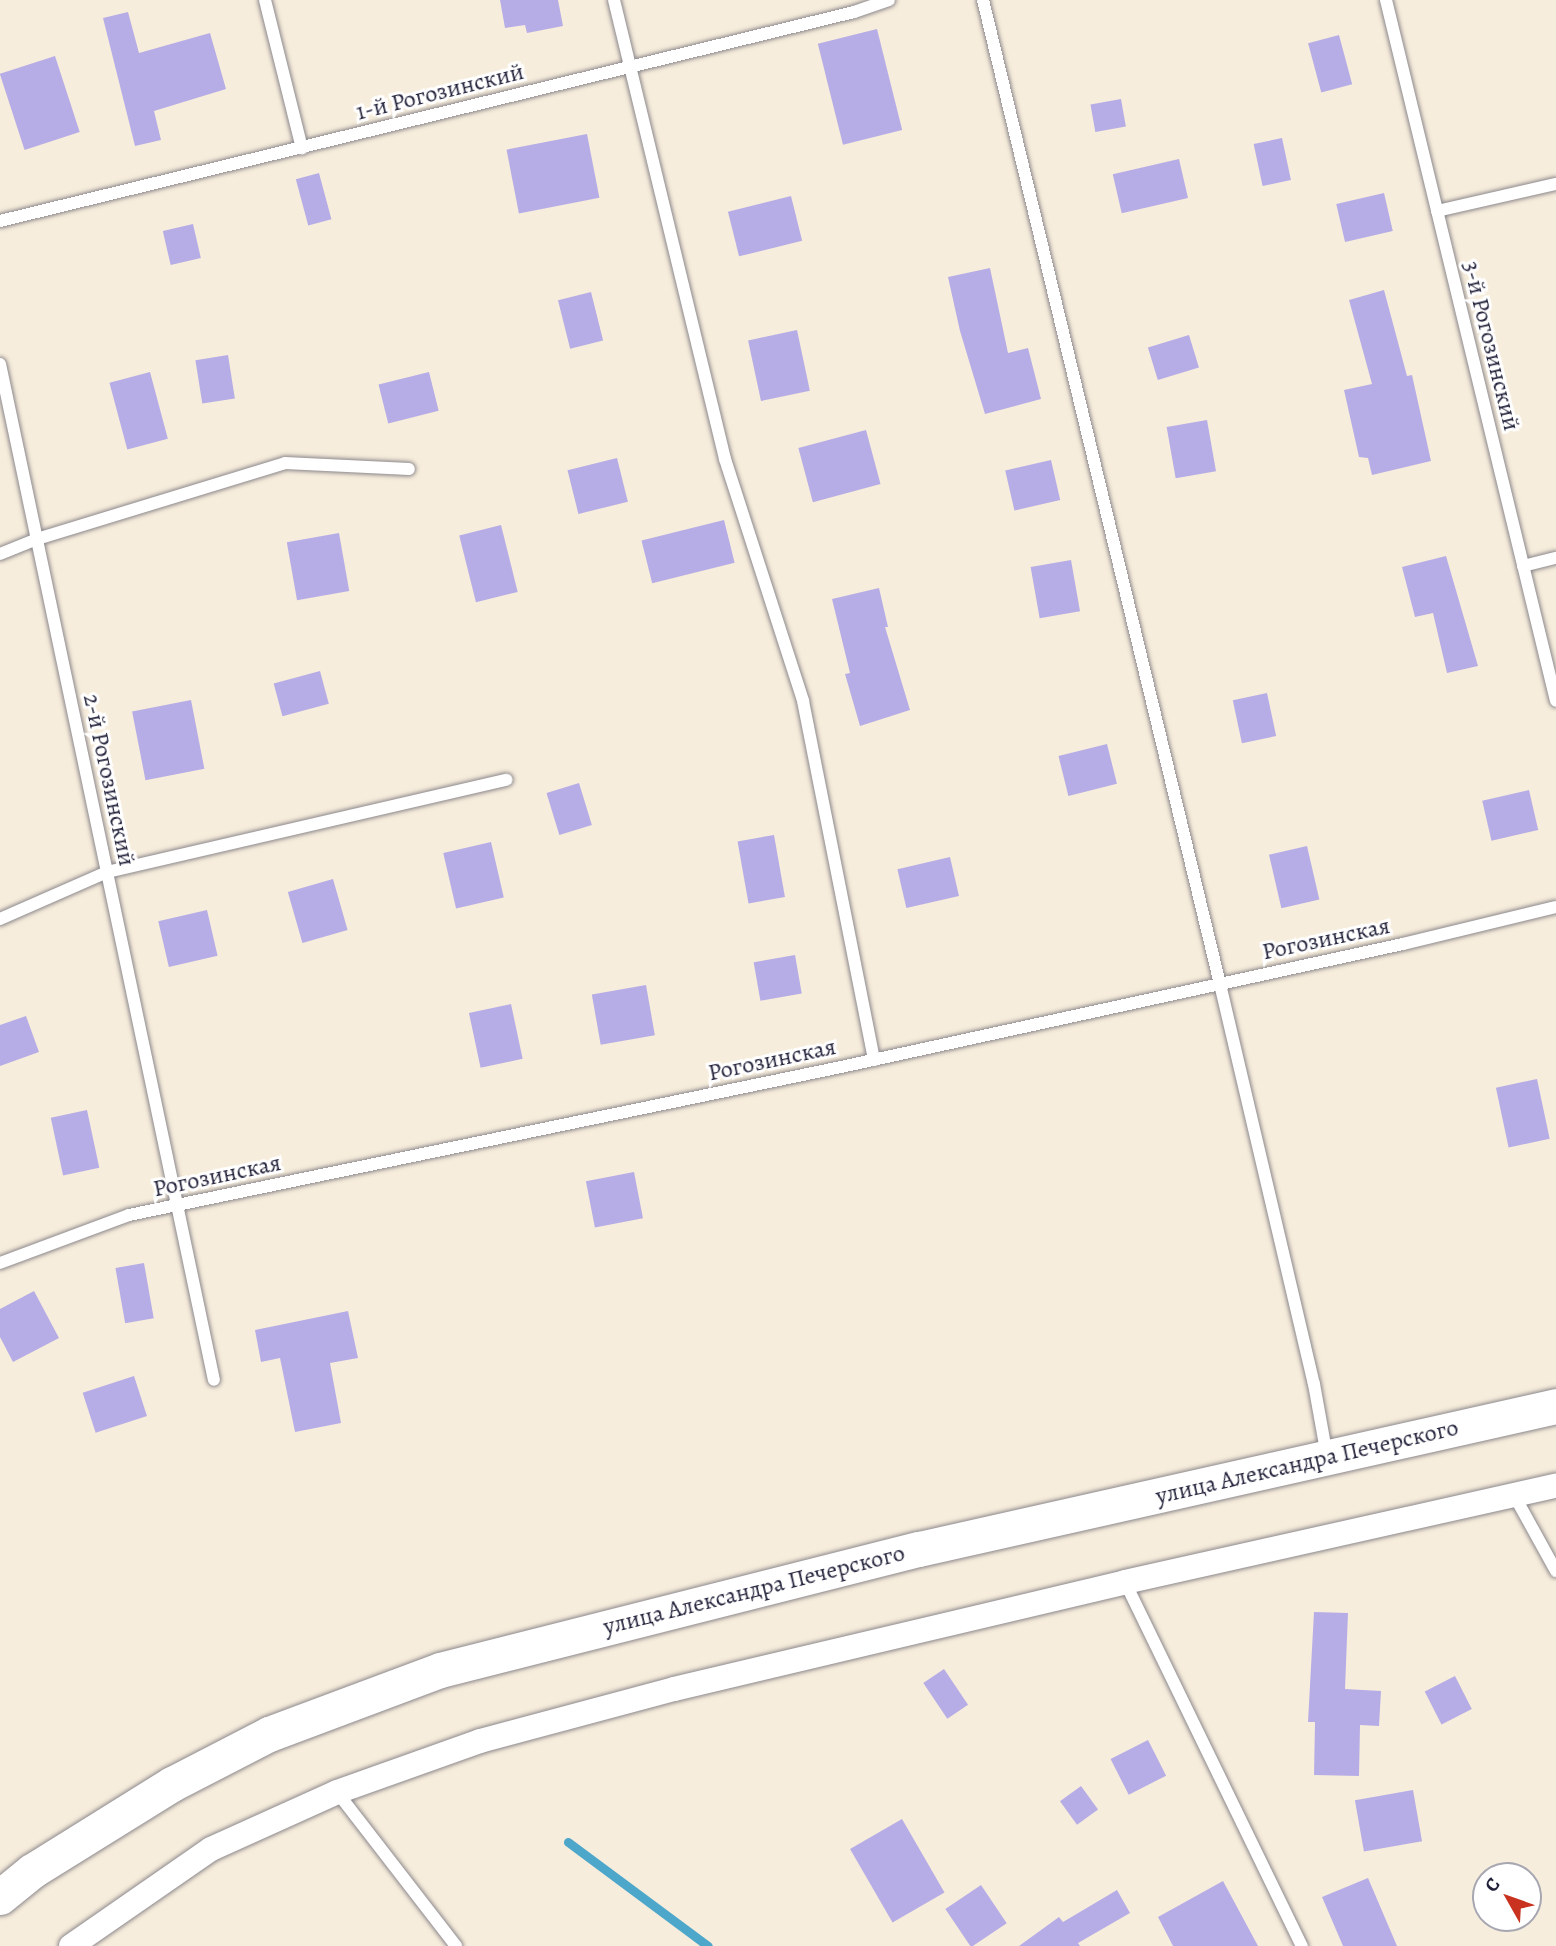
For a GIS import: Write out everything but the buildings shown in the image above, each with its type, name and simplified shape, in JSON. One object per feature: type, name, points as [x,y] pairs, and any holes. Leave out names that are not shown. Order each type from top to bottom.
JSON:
[{"type":"main road","name":"улица Александра Печерского","points":[[0,1897],[32,1871],[172,1784],[269,1734],[440,1670],[919,1549],[1556,1406]]},
{"type":"street","points":[[71,1946],[211,1849],[337,1792],[493,1737],[674,1689],[1125,1582],[1556,1486]]},
{"type":"lane","points":[[265,0],[302,148]]},
{"type":"lane","points":[[614,0],[725,459],[803,701],[874,1060]]},
{"type":"lane","name":"1-й Рогозинский","points":[[0,221],[854,12],[889,0]]},
{"type":"lane","points":[[983,0],[1220,984],[1311,1370],[1327,1457]]},
{"type":"lane","name":"3-й Рогозинский","points":[[1386,0],[1556,701]]},
{"type":"lane","points":[[1437,211],[1556,184]]},
{"type":"lane","name":"2-й Рогозинский","points":[[0,364],[214,1380]]},
{"type":"lane","points":[[0,554],[37,539],[285,463],[409,469]]},
{"type":"lane","points":[[1523,566],[1556,558]]},
{"type":"lane","points":[[0,919],[107,872],[507,780]]},
{"type":"lane","name":"Рогозинская","points":[[0,1262],[129,1215],[874,1060],[1556,907]]},
{"type":"lane","points":[[1514,1495],[1556,1571]]},
{"type":"lane","points":[[1125,1582],[1303,1946]]},
{"type":"lane","points":[[337,1792],[456,1946]]},
{"type":"waterway","points":[[568,1842],[708,1946]]}]
